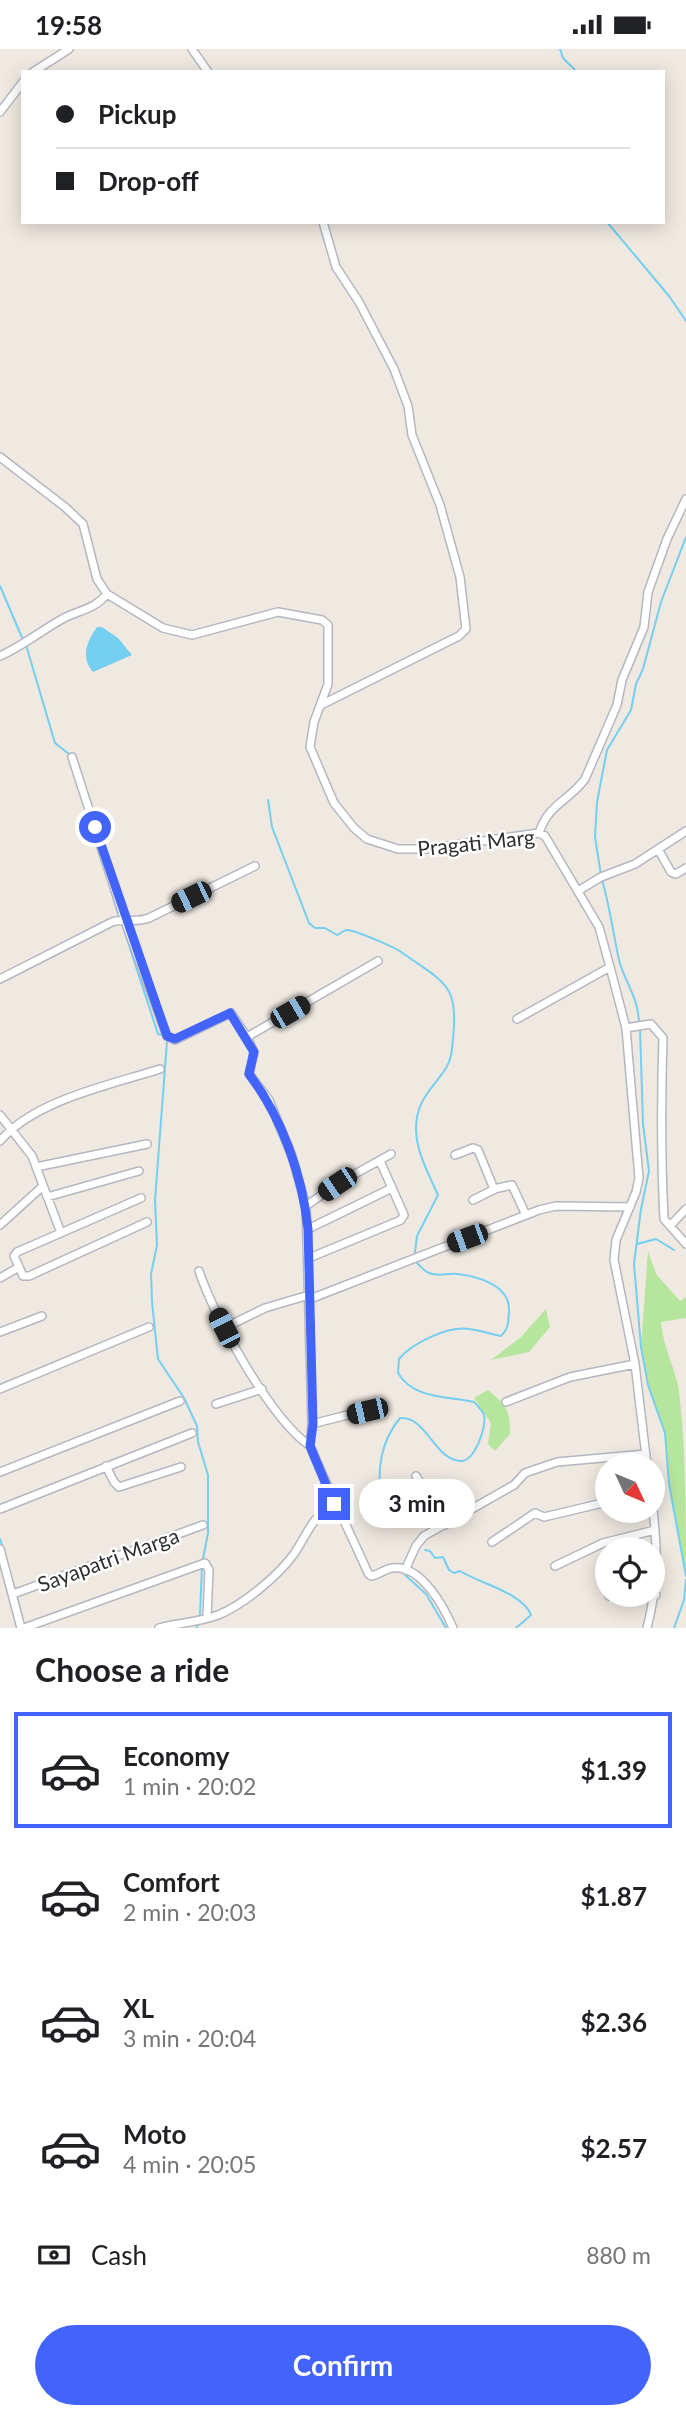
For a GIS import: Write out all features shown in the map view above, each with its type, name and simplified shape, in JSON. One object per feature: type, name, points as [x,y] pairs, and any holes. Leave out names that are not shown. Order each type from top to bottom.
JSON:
[{"type":"street","points":[[36,70],[69,49]]},
{"type":"street","points":[[192,49],[207,70]]},
{"type":"street","points":[[0,112],[21,85]]},
{"type":"street","points":[[321,705],[458,636],[466,629],[460,577],[440,505],[412,435],[408,406],[394,369],[359,302],[336,267],[324,224]]},
{"type":"street","points":[[0,457],[83,524],[97,579],[107,594],[100,603],[65,618],[20,647],[0,656]]},
{"type":"street","points":[[539,833],[548,812],[578,789],[585,779],[617,705],[622,680],[644,627],[648,592],[667,539],[686,499]]},
{"type":"street","name":"Pragati Marg","points":[[107,594],[163,628],[184,635],[208,633],[278,612],[322,620],[329,628],[328,684],[310,747],[334,803],[346,820],[367,839],[398,849],[426,849],[539,833],[545,836],[599,927],[626,1028],[639,1178],[616,1240],[614,1260],[635,1364],[646,1453]]},
{"type":"street","points":[[72,757],[125,921],[167,1036],[175,1039],[230,1013],[247,1037],[254,1055],[249,1074],[269,1100],[292,1156],[306,1206],[308,1229],[313,1424],[310,1446],[334,1504],[371,1576],[392,1568],[405,1570],[421,1580],[442,1602],[453,1628]]},
{"type":"street","points":[[578,891],[601,877],[635,864],[686,831]]},
{"type":"street","points":[[658,849],[671,872],[676,874],[686,868]]},
{"type":"street","points":[[0,979],[112,922],[123,919],[136,923],[149,918],[255,866]]},
{"type":"street","points":[[247,1037],[378,961]]},
{"type":"street","points":[[517,1019],[610,967]]},
{"type":"street","points":[[626,1028],[651,1024],[663,1038],[660,1150],[664,1176],[664,1219],[686,1244]]},
{"type":"street","points":[[0,1141],[26,1118],[66,1100],[160,1069]]},
{"type":"street","points":[[0,1115],[32,1156],[61,1233]]},
{"type":"street","points":[[36,1167],[146,1144]]},
{"type":"street","points":[[455,1155],[473,1148],[478,1150],[495,1189]]},
{"type":"street","points":[[306,1206],[337,1184],[391,1154]]},
{"type":"street","points":[[309,1258],[401,1220],[404,1215],[380,1161]]},
{"type":"street","points":[[47,1197],[139,1171]]},
{"type":"street","points":[[473,1201],[495,1189],[512,1185],[526,1215]]},
{"type":"street","points":[[0,1225],[43,1186]]},
{"type":"street","points":[[308,1229],[392,1188]]},
{"type":"street","points":[[141,1198],[17,1252],[14,1256],[23,1276],[29,1276],[147,1222]]},
{"type":"street","points":[[224,1328],[265,1308],[309,1297],[556,1206],[630,1207]]},
{"type":"street","points":[[670,1226],[686,1209]]},
{"type":"street","points":[[0,1278],[19,1267]]},
{"type":"street","points":[[199,1271],[224,1328],[262,1389],[293,1435],[310,1446]]},
{"type":"street","points":[[0,1332],[42,1316]]},
{"type":"street","points":[[0,1389],[149,1327]]},
{"type":"street","points":[[506,1402],[569,1377],[635,1364]]},
{"type":"street","points":[[216,1404],[262,1389]]},
{"type":"street","points":[[0,1472],[180,1401]]},
{"type":"street","points":[[313,1424],[367,1411]]},
{"type":"street","points":[[0,1509],[192,1433]]},
{"type":"street","points":[[405,1570],[420,1540],[514,1485],[525,1473],[557,1462],[595,1459]]},
{"type":"street","points":[[106,1467],[119,1487],[181,1467]]},
{"type":"street","points":[[416,1476],[445,1525]]},
{"type":"street","points":[[162,1628],[218,1615],[252,1595],[293,1555],[310,1523],[334,1504]]},
{"type":"street","points":[[492,1542],[535,1513],[544,1517],[595,1505]]},
{"type":"street","points":[[654,1523],[656,1537]]},
{"type":"street","name":"Sayapatri Marga","points":[[13,1594],[203,1525]]},
{"type":"street","points":[[555,1566],[603,1543],[655,1529]]},
{"type":"street","points":[[0,1549],[22,1628],[205,1563],[209,1570],[207,1618]]},
{"type":"street","points":[[647,1628],[653,1607]]},
{"type":"green space","points":[[648,1251],[656,1274],[680,1301],[686,1297],[686,1318],[661,1322],[679,1391],[685,1483],[686,1576],[669,1484],[665,1433],[648,1385],[641,1347]]},
{"type":"green space","points":[[546,1309],[550,1327],[529,1352],[491,1360],[521,1337]]},
{"type":"green space","points":[[488,1390],[503,1404],[509,1419],[510,1434],[495,1451],[488,1444],[491,1423],[474,1398]]},
{"type":"water","points":[[97,627],[102,627],[118,638],[132,655],[93,672],[87,661],[86,649]]},
{"type":"waterway","points":[[560,49],[563,58],[575,70]]},
{"type":"waterway","points":[[609,224],[669,296],[686,321]]},
{"type":"waterway","points":[[601,875],[595,837],[597,802],[607,750],[631,710],[636,684],[643,669],[661,602],[686,537]]},
{"type":"waterway","points":[[0,586],[23,640]]},
{"type":"waterway","points":[[26,645],[55,743],[69,754]]},
{"type":"waterway","points":[[80,793],[106,874]]},
{"type":"waterway","points":[[268,800],[272,827],[309,923],[315,928],[325,928],[337,935],[346,930],[357,932],[393,948],[439,979],[451,996],[454,1007],[451,1057],[422,1102],[417,1119],[418,1146],[438,1195],[417,1236],[415,1252]]},
{"type":"waterway","points":[[108,880],[118,914]]},
{"type":"waterway","points":[[602,880],[619,960],[634,997],[639,1022]]},
{"type":"waterway","points":[[122,924],[158,1034],[162,1035]]},
{"type":"waterway","points":[[640,1028],[643,1124],[649,1171],[634,1264],[641,1347],[648,1385],[665,1433],[669,1484],[686,1576]]},
{"type":"waterway","points":[[167,1041],[155,1200],[157,1245],[151,1274],[152,1302],[158,1359],[184,1398],[197,1426],[198,1442],[208,1475],[208,1533],[203,1559]]},
{"type":"waterway","points":[[637,1244],[656,1239],[674,1250]]},
{"type":"waterway","points":[[382,1500],[380,1467],[384,1446],[400,1418],[417,1424],[444,1454],[461,1461],[471,1455],[484,1427],[484,1415],[474,1402],[422,1392],[405,1382],[398,1373],[399,1359],[412,1347],[441,1333],[469,1329],[501,1336],[508,1322],[508,1303],[499,1289],[483,1280],[465,1275],[432,1274],[417,1263]]},
{"type":"waterway","points":[[0,1539],[3,1548]]},
{"type":"waterway","points":[[425,1550],[430,1551],[435,1558],[443,1557],[449,1570],[454,1573],[460,1571],[519,1601],[531,1615],[516,1628]]},
{"type":"waterway","points":[[8,1567],[15,1589]]},
{"type":"waterway","points":[[200,1614],[202,1568]]},
{"type":"waterway","points":[[404,1574],[426,1594],[446,1628]]},
{"type":"waterway","points":[[674,1628],[684,1600],[686,1580]]},
{"type":"waterway","points":[[17,1597],[24,1625]]},
{"type":"waterway","points":[[197,1628],[198,1622]]},
{"type":"route","points":[[95,827],[125,921],[167,1036],[175,1039],[230,1013],[254,1052],[249,1074],[269,1100],[292,1156],[306,1206],[308,1229],[313,1424],[310,1446],[334,1504]]}]
